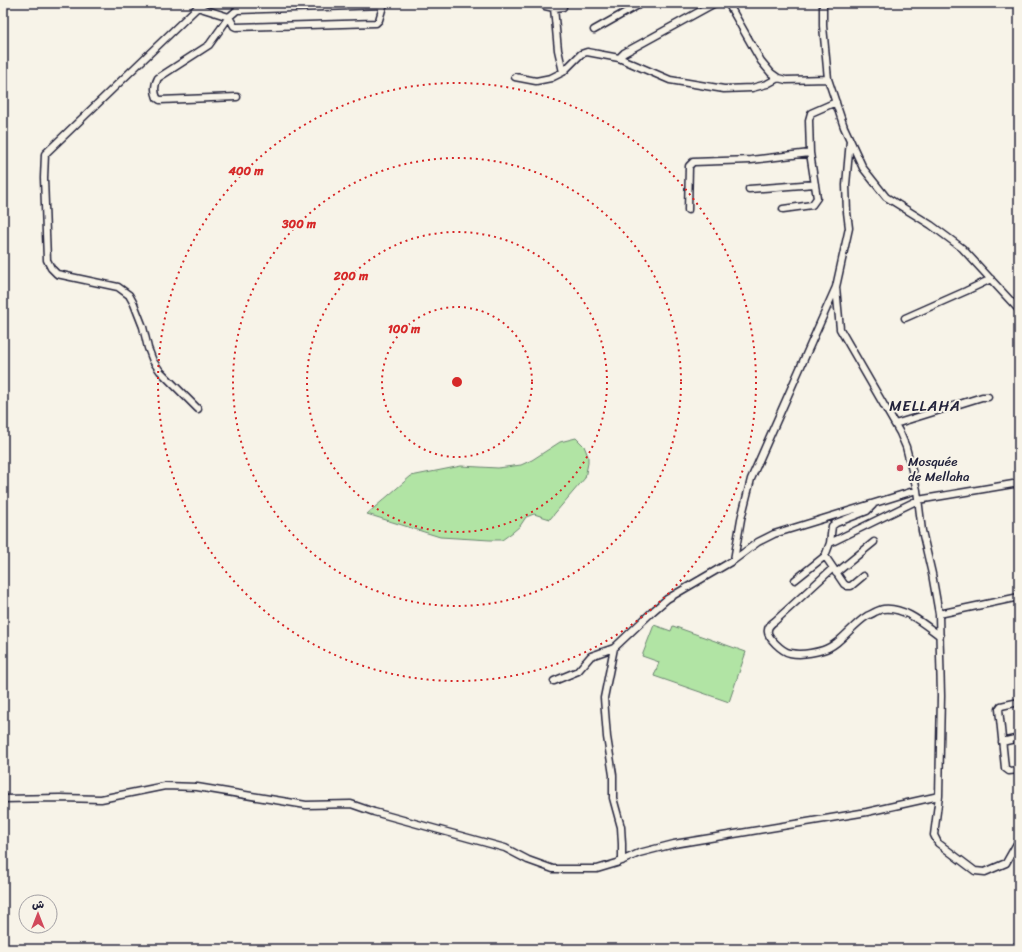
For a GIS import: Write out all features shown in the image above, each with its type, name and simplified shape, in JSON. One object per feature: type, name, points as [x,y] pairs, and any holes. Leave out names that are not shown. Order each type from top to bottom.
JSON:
[{"type":"street","points":[[237,97],[160,100],[155,94],[155,83],[158,78],[209,45],[229,17],[237,10],[240,3]]},
{"type":"street","points":[[594,30],[642,3]]},
{"type":"street","points":[[619,58],[624,53],[715,3]]},
{"type":"street","points":[[728,3],[762,61],[771,73],[778,78],[786,80],[828,79]]},
{"type":"street","points":[[823,3],[823,26],[828,79],[844,128],[863,168],[886,197],[931,225],[962,248],[1019,310]]},
{"type":"street","points":[[198,409],[160,371],[153,361],[143,327],[134,304],[129,296],[118,287],[57,274],[51,268],[47,260],[44,178],[45,154],[200,5],[229,17],[236,27],[376,23],[379,20],[384,4],[237,10]]},
{"type":"street","points":[[545,6],[554,8],[563,7]]},
{"type":"street","points":[[554,8],[558,50],[563,72]]},
{"type":"street","points":[[515,77],[536,81],[551,78],[563,72],[581,54],[587,52],[619,58],[670,80],[724,88],[752,88],[767,84],[778,78]]},
{"type":"street","points":[[783,209],[812,205],[817,198],[810,153],[809,120],[811,113],[836,102]]},
{"type":"street","points":[[734,560],[741,519],[751,479],[836,287],[849,228],[846,185],[850,140]]},
{"type":"street","points":[[688,210],[690,166],[693,162],[751,160],[810,153]]},
{"type":"street","points":[[749,189],[815,184]]},
{"type":"street","points":[[905,318],[990,280]]},
{"type":"street","points":[[836,287],[840,329],[900,433],[906,447],[917,490],[922,531],[939,614],[941,696],[939,796],[934,835],[938,843],[975,871],[985,872],[1006,862],[1019,840]]},
{"type":"street","points":[[895,424],[988,397]]},
{"type":"street","points":[[830,543],[918,500],[1019,483]]},
{"type":"street","points":[[554,681],[578,671],[591,656],[614,648],[667,599],[734,560],[758,542],[774,534],[917,490]]},
{"type":"street","points":[[795,580],[825,556],[830,543],[832,526],[867,511],[876,503]]},
{"type":"street","points":[[874,542],[835,571],[775,621],[767,631],[768,635],[782,650],[788,653],[798,654],[824,650],[837,642],[866,617],[883,609],[894,609],[906,613],[940,636]]},
{"type":"street","points":[[825,556],[844,584],[847,586],[851,586],[863,576]]},
{"type":"street","points":[[939,614],[1019,597]]},
{"type":"street","points":[[614,648],[604,698],[607,738],[613,775],[613,798],[621,827],[622,861]]},
{"type":"street","points":[[1019,702],[1001,706],[999,709],[1005,768],[1009,770],[1019,770]]},
{"type":"street","points":[[1002,742],[1019,738]]},
{"type":"street","points":[[3,799],[60,798],[101,800],[165,786],[197,787],[306,805],[351,804],[374,812],[505,848],[528,860],[553,869],[597,869],[622,861],[639,853],[674,844],[867,812],[939,796]]},
{"type":"street","points":[[1014,949],[1019,944]]},
{"type":"green space","points":[[576,438],[584,446],[588,456],[585,478],[550,519],[534,514],[526,517],[520,526],[502,540],[440,537],[367,514],[411,476],[461,466],[498,468],[521,465],[532,460],[560,442]]},
{"type":"green space","points":[[654,625],[671,631],[673,626],[746,652],[729,702],[654,676],[659,662],[642,656]]},
{"type":"place","name":"Mosquée de Mellaha","points":[[900,468]]},
{"type":"district","name":"MELLAHA","points":[[925,406]]}]
